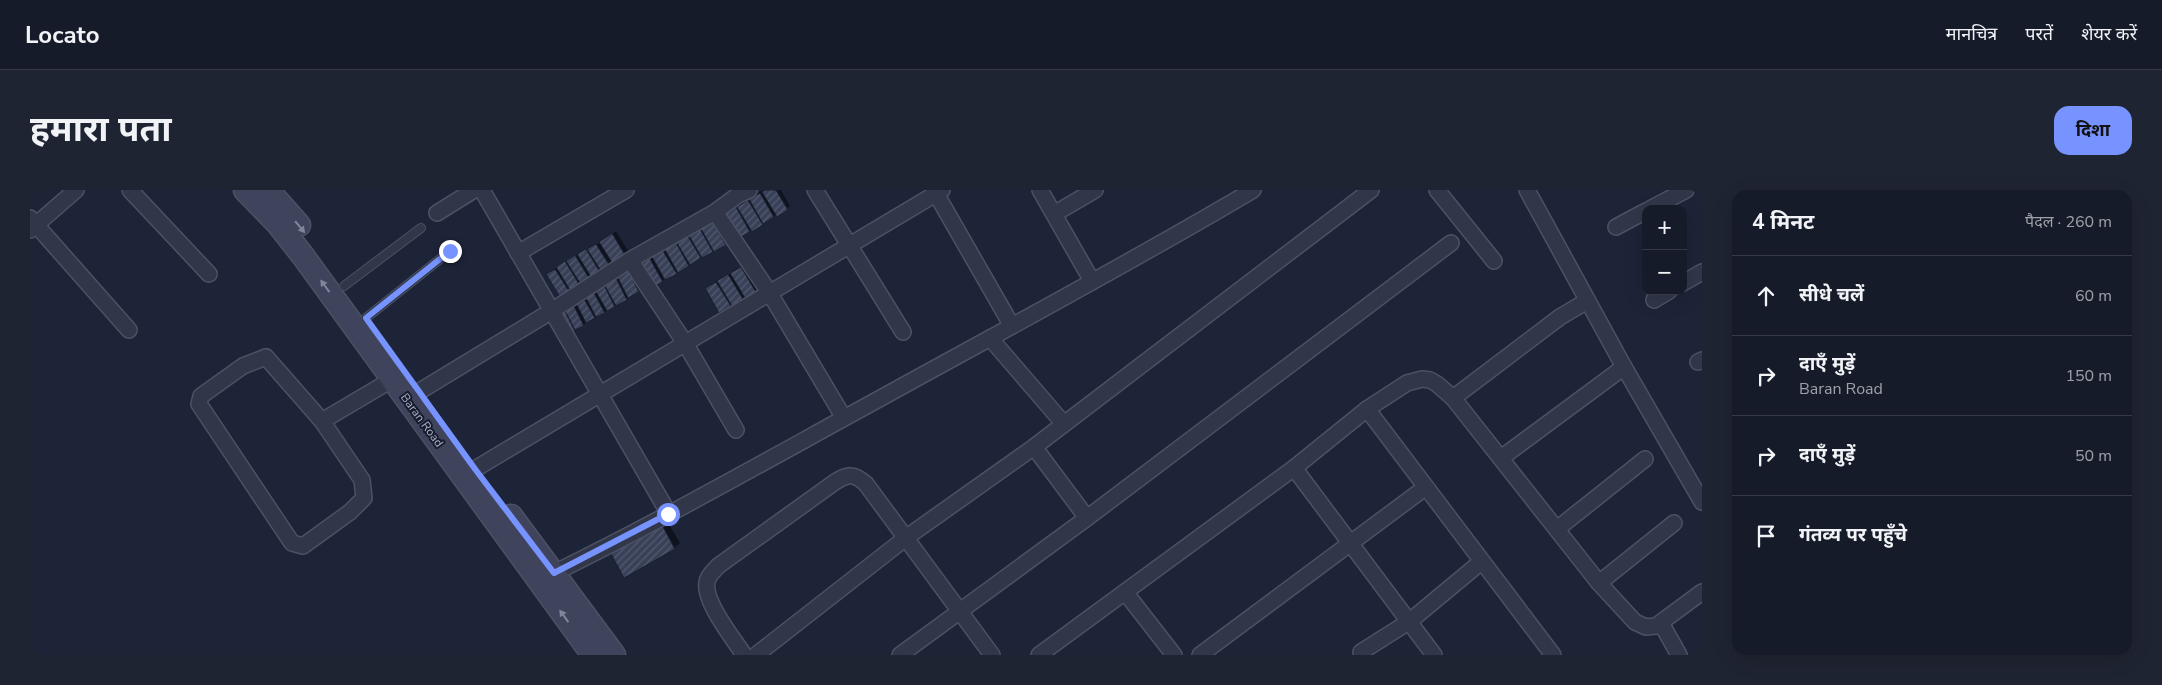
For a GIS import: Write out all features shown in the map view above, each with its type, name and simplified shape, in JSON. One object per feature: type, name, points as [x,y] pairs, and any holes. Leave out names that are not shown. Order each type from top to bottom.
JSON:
[{"type":"main road","name":"Baran Road","points":[[245,190],[278,224],[304,256],[593,655]]},
{"type":"main road","name":"Baran Road","points":[[268,190],[306,235],[344,286],[475,469],[614,655]]},
{"type":"street","points":[[76,190],[32,224],[129,330]]},
{"type":"street","points":[[130,190],[209,274]]},
{"type":"street","points":[[438,213],[474,190]]},
{"type":"street","points":[[482,190],[550,312],[600,393],[668,514]]},
{"type":"street","points":[[518,253],[626,190]]},
{"type":"street","points":[[815,190],[903,332]]},
{"type":"street","points":[[1040,190],[1092,281]]},
{"type":"street","points":[[1054,214],[1095,190]]},
{"type":"street","points":[[554,573],[668,514],[1177,236],[1253,190]]},
{"type":"street","points":[[1437,190],[1494,260]]},
{"type":"street","points":[[1527,190],[1587,302],[1702,502]]},
{"type":"street","points":[[1658,205],[1686,190]]},
{"type":"street","points":[[475,469],[937,191],[1012,326]]},
{"type":"street","points":[[756,655],[907,537],[1034,447],[1369,191]]},
{"type":"street","points":[[420,391],[550,312],[630,260],[715,212],[740,192]]},
{"type":"street","points":[[715,212],[769,292],[844,418]]},
{"type":"street","points":[[1616,226],[1642,213]]},
{"type":"street","points":[[900,655],[1087,518],[1451,243]]},
{"type":"street","points":[[630,260],[685,342],[736,430]]},
{"type":"street","points":[[1687,281],[1702,272]]},
{"type":"street","points":[[1654,300],[1662,295]]},
{"type":"street","points":[[1453,398],[1560,317],[1587,302]]},
{"type":"street","points":[[990,338],[1064,424]]},
{"type":"street","points":[[266,357],[322,421],[362,480],[364,498],[350,512],[303,546],[292,543],[199,404],[200,396],[243,366],[266,357]]},
{"type":"street","points":[[1501,458],[1624,367]]},
{"type":"street","points":[[322,421],[393,379]]},
{"type":"street","points":[[1039,655],[1294,468],[1367,409],[1407,382],[1422,379],[1437,384],[1453,398],[1599,583],[1635,622],[1646,627],[1661,623],[1702,592]]},
{"type":"street","points":[[1367,409],[1553,655]]},
{"type":"street","points":[[1034,447],[1087,518]]},
{"type":"street","points":[[1557,529],[1645,459]]},
{"type":"street","points":[[1294,468],[1434,655]]},
{"type":"street","points":[[744,655],[709,599],[706,587],[708,577],[718,566],[844,476],[855,476],[866,484],[907,537],[992,655]]},
{"type":"street","points":[[1200,655],[1426,487]]},
{"type":"street","points":[[1599,583],[1674,523]]},
{"type":"street","points":[[1361,652],[1410,621],[1481,562]]},
{"type":"street","points":[[1125,592],[1174,655]]},
{"type":"street","points":[[1661,623],[1679,655]]},
{"type":"lane","points":[[344,286],[420,228]]},
{"type":"lane","points":[[366,318],[450,251]]},
{"type":"building","points":[[765,190],[776,190],[788,210],[777,217],[762,192]]},
{"type":"building","points":[[760,193],[774,217],[763,224],[749,199]]},
{"type":"building","points":[[748,200],[763,225],[752,232],[737,207]]},
{"type":"building","points":[[736,207],[750,232],[739,238],[724,214]]},
{"type":"building","points":[[711,220],[726,245],[714,252],[700,227]]},
{"type":"building","points":[[699,227],[713,252],[702,258],[688,234]]},
{"type":"building","points":[[612,233],[625,255],[613,264],[599,242]]},
{"type":"building","points":[[686,233],[701,258],[690,265],[675,240]]},
{"type":"building","points":[[675,241],[689,266],[678,273],[664,248]]},
{"type":"building","points":[[596,244],[610,266],[601,271],[587,249]]},
{"type":"building","points":[[586,249],[600,272],[591,277],[577,254]]},
{"type":"building","points":[[662,249],[677,274],[665,280],[651,255]]},
{"type":"building","points":[[575,255],[589,278],[580,283],[566,261]]},
{"type":"building","points":[[649,257],[663,282],[652,288],[638,263]]},
{"type":"building","points":[[565,261],[579,284],[570,290],[556,267]]},
{"type":"building","points":[[741,267],[756,292],[745,298],[730,273]]},
{"type":"building","points":[[555,269],[569,291],[560,297],[546,274]]},
{"type":"building","points":[[628,270],[639,292],[628,298],[617,276]]},
{"type":"building","points":[[728,274],[743,299],[732,306],[717,281]]},
{"type":"building","points":[[616,278],[627,300],[616,306],[604,284]]},
{"type":"building","points":[[716,282],[731,306],[719,313],[705,288]]},
{"type":"building","points":[[604,285],[615,307],[607,311],[595,290]]},
{"type":"building","points":[[593,291],[605,313],[596,317],[585,296]]},
{"type":"building","points":[[583,297],[595,318],[586,323],[575,301]]},
{"type":"building","points":[[573,304],[584,326],[575,330],[564,309]]},
{"type":"building","points":[[564,309],[575,331],[566,335],[555,314]]},
{"type":"building","points":[[661,523],[675,549],[624,578],[610,552]]},
{"type":"route","points":[[450,251],[366,318],[475,469],[554,573],[618,542],[668,514]]}]
